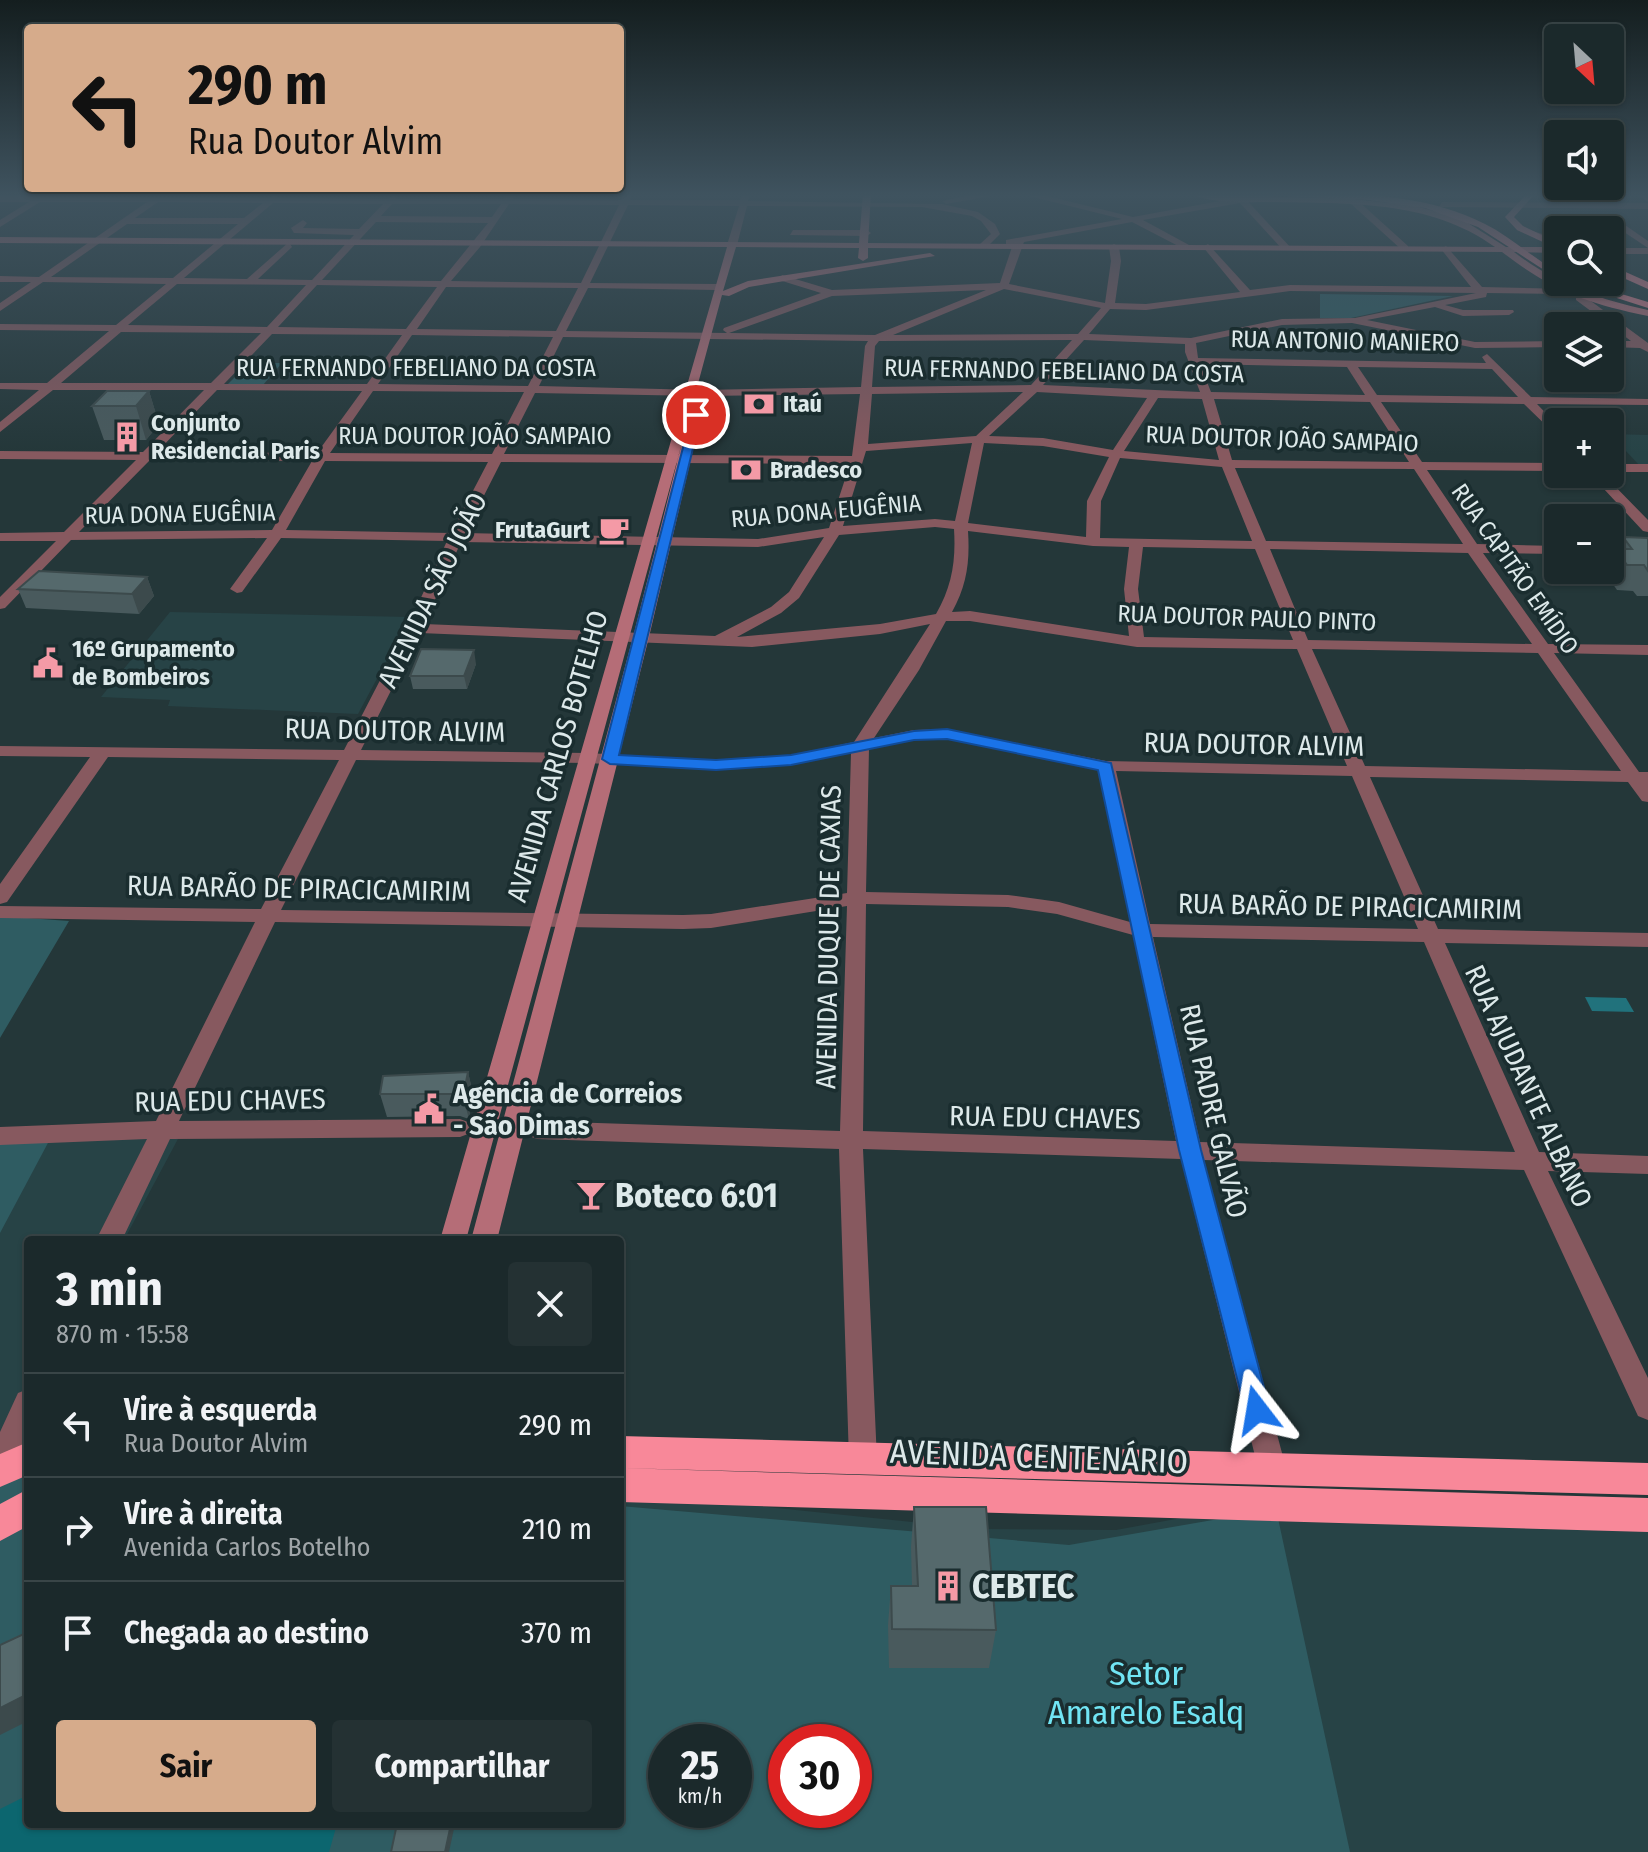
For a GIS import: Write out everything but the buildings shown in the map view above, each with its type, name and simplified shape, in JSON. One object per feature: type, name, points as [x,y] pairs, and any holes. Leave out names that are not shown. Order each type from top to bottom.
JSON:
[{"type":"highway","name":"AVENIDA CENTENÁRIO","points":[[624,1452],[1648,1479]]},
{"type":"highway","name":"AVENIDA CENTENÁRIO","points":[[624,1485],[1648,1515]]},
{"type":"highway","points":[[0,1524],[24,1509]]},
{"type":"main road","name":"AVENIDA CARLOS BOTELHO","points":[[485,1236],[641,637],[670,459],[694,393],[723,280]]},
{"type":"main road","points":[[721,288],[769,280]]},
{"type":"main road","points":[[1588,296],[1648,313]]},
{"type":"main road","points":[[1604,296],[1648,296]]},
{"type":"main road","points":[[1616,297],[1648,305]]},
{"type":"main road","name":"AVENIDA CARLOS BOTELHO","points":[[454,1236],[622,635],[686,458],[694,393]]},
{"type":"street","points":[[0,308],[43,280]]},
{"type":"street","points":[[139,280],[219,280]]},
{"type":"street","points":[[278,280],[721,288]]},
{"type":"street","name":"AVENIDA SÃO JOÃO","points":[[111,1236],[269,914],[415,628],[456,537],[587,280]]},
{"type":"street","points":[[790,280],[831,293]]},
{"type":"street","points":[[717,641],[776,610],[794,595],[835,531],[858,454],[870,346],[876,338],[1003,286],[1006,280]]},
{"type":"street","points":[[979,439],[1048,375],[1112,301],[1113,280]]},
{"type":"street","points":[[1236,280],[1246,292]]},
{"type":"street","points":[[1472,280],[1482,293]]},
{"type":"street","points":[[0,428],[177,281]]},
{"type":"street","points":[[0,605],[269,331],[314,281]]},
{"type":"street","points":[[237,589],[277,534],[320,458],[445,282]]},
{"type":"street","points":[[711,334],[831,293],[1003,286],[1107,306],[1159,306],[1266,289],[1544,294]]},
{"type":"street","points":[[0,327],[876,338],[1080,337],[1191,341],[1282,322],[1352,320],[1482,293],[1544,287]]},
{"type":"street","points":[[1584,296],[1646,346]]},
{"type":"street","points":[[1435,303],[1445,311],[1509,312]]},
{"type":"street","points":[[1352,320],[1475,345],[1544,344]]},
{"type":"street","name":"RUA AJUDANTE ALBANO","points":[[1191,341],[1190,352],[1227,464],[1357,773],[1532,1163],[1648,1407]]},
{"type":"street","points":[[1475,345],[1544,418]]},
{"type":"street","points":[[1624,345],[1646,346]]},
{"type":"street","name":"RUA ANTONIO MANIERO","points":[[1194,361],[1496,366]]},
{"type":"street","name":"RUA CAPITÃO EMÍDIO","points":[[1350,363],[1472,548],[1641,777],[1648,797]]},
{"type":"street","name":"RUA FERNANDO FEBELIANO DA COSTA","points":[[0,386],[694,393],[1031,388],[1155,395],[1648,402]]},
{"type":"street","points":[[1093,542],[1094,501],[1116,454],[1155,395]]},
{"type":"street","name":"RUA DOUTOR JOÃO SAMPAIO","points":[[0,455],[670,459],[858,454],[979,439],[1043,442],[1116,454],[1227,464],[1544,467]]},
{"type":"street","name":"AVENIDA DUQUE DE CAXIAS","points":[[863,1460],[851,1142],[860,746],[911,670],[955,593],[963,560],[961,525],[979,439]]},
{"type":"street","points":[[1624,468],[1648,468]]},
{"type":"street","points":[[1609,488],[1648,528]]},
{"type":"street","name":"RUA DONA EUGÊNIA","points":[[0,537],[277,534],[772,542],[835,531],[913,523],[961,525],[1093,542],[1136,544],[1544,550]]},
{"type":"street","points":[[1136,544],[1131,589],[1137,642]]},
{"type":"street","points":[[1624,551],[1648,551]]},
{"type":"street","name":"RUA DOUTOR PAULO PINTO","points":[[415,628],[717,641],[809,637],[941,617],[970,616],[1137,642],[1648,650]]},
{"type":"street","name":"RUA DOUTOR ALVIM","points":[[0,751],[587,758],[716,765],[791,760],[914,735],[947,734],[1106,766],[1641,777]]},
{"type":"street","points":[[0,898],[102,753]]},
{"type":"street","name":"RUA PADRE GALVÃO","points":[[1106,766],[1190,1150],[1272,1468]]},
{"type":"street","name":"RUA BARÃO DE PIRACICAMIRIM","points":[[0,912],[711,921],[855,898],[1008,901],[1059,908],[1119,927],[1143,930],[1648,940]]},
{"type":"street","name":"RUA EDU CHAVES","points":[[0,1136],[162,1130],[460,1128]]},
{"type":"street","name":"RUA EDU CHAVES","points":[[537,1130],[1648,1165]]},
{"type":"street","points":[[10,1467],[10,1441],[24,1411]]},
{"type":"shaded area","points":[[1624,434],[1648,435],[1648,466],[1640,466],[1624,449]]},
{"type":"shaded area","points":[[170,612],[410,617],[358,714],[168,706],[170,700],[101,697]]},
{"type":"shaded area","points":[[1585,997],[1626,998],[1634,1012],[1592,1011]]},
{"type":"shaded area","name":"Setor Amarelo Esalq","points":[[179,1137],[126,1236],[24,1236],[24,1426],[17,1439],[24,1453],[24,1828],[624,1828],[624,1492],[980,1529],[1116,1530],[1268,1502],[1648,1521],[1648,1852],[0,1852],[0,1138]]},
{"type":"shaded area","points":[[24,1797],[24,1828],[336,1828],[329,1852],[0,1852],[0,1809]]},
{"type":"green space","points":[[1320,294],[1453,296],[1351,318],[1320,318]]},
{"type":"green space","points":[[249,363],[282,363],[263,385],[227,385]]},
{"type":"green space","points":[[0,916],[69,921],[0,1038]]},
{"type":"green space","points":[[0,1139],[49,1141],[0,1233]]},
{"type":"green space","name":"Setor Amarelo Esalq","points":[[0,1447],[24,1471],[24,1828],[624,1828],[624,1506],[1069,1545],[1276,1509],[1350,1852],[0,1852]]},
{"type":"place","name":"Itaú","points":[[759,404]]},
{"type":"place","name":"Conjunto Residencial Paris","points":[[127,437]]},
{"type":"place","name":"Bradesco","points":[[746,470]]},
{"type":"place","name":"FrutaGurt","points":[[614,530]]},
{"type":"place","name":"16º Grupamento de Bombeiros","points":[[48,663]]},
{"type":"place","name":"Agência de Correios - São Dimas","points":[[429,1109]]},
{"type":"place","name":"Boteco 6:01","points":[[591,1195]]},
{"type":"place","name":"CEBTEC","points":[[948,1586]]},
{"type":"route","points":[[696,415],[610,759],[716,765],[791,760],[914,735],[947,734],[1106,766],[1190,1150],[1257,1410]]}]
